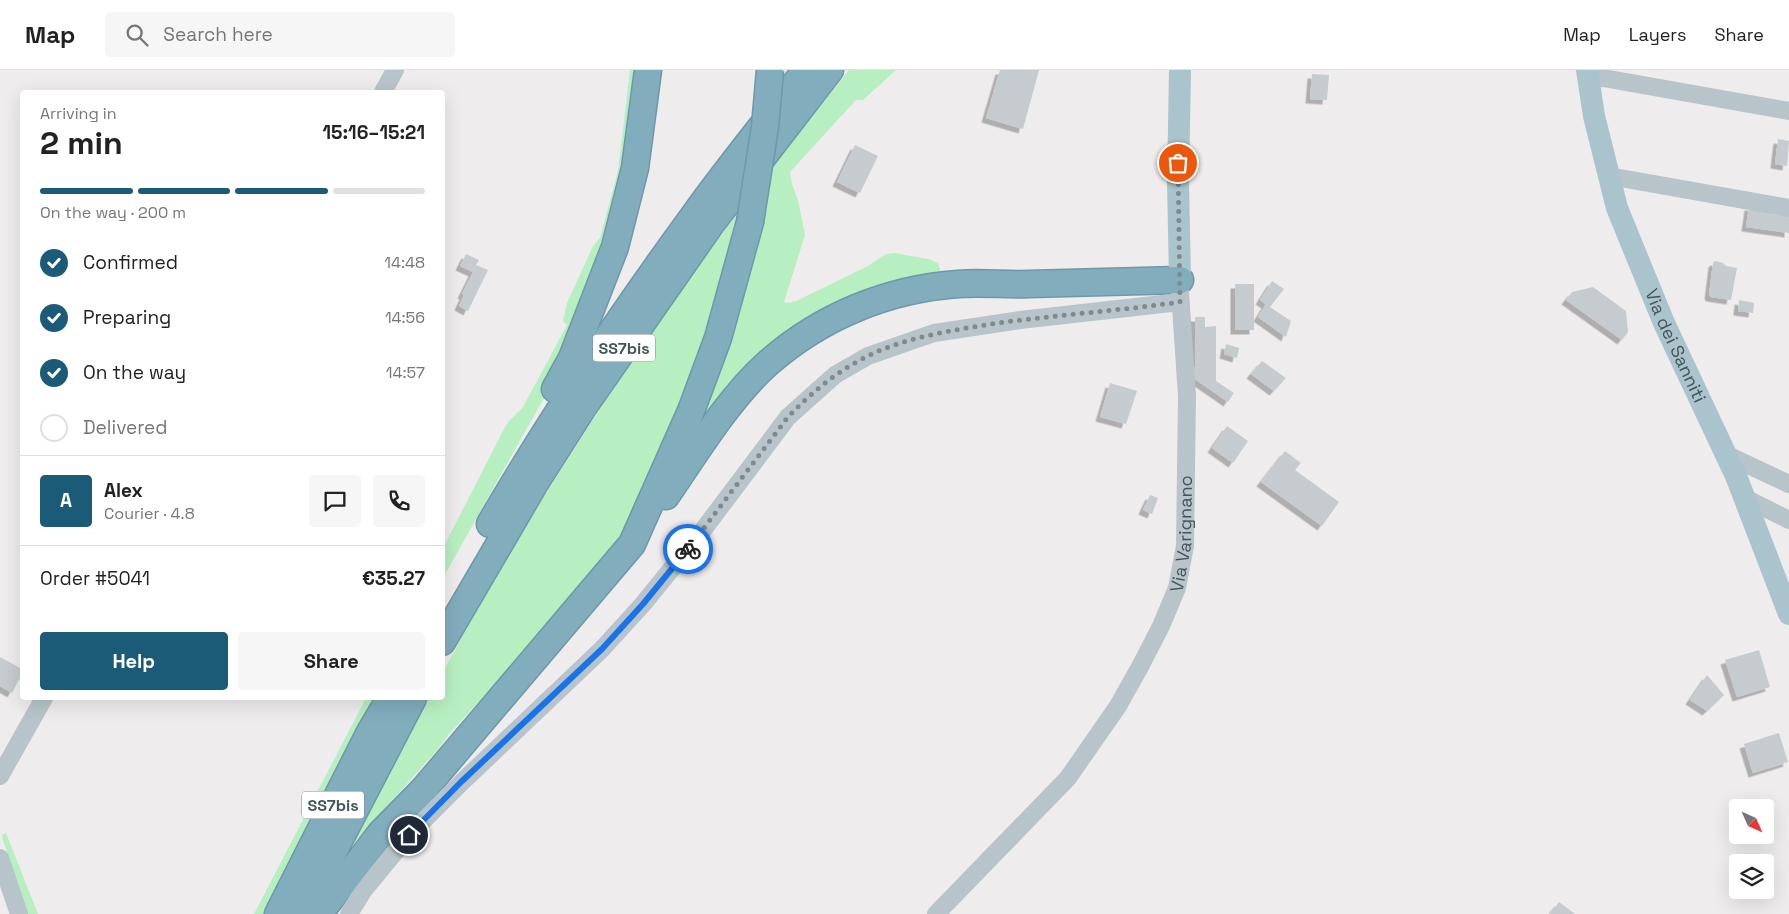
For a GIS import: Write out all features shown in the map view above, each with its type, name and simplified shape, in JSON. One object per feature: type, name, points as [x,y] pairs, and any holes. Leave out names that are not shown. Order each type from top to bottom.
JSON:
[{"type":"highway","points":[[540,440],[549,400],[572,358],[615,247],[635,168],[648,70]]},
{"type":"highway","points":[[632,544],[691,411],[718,338],[750,222],[765,127],[770,70]]},
{"type":"highway","name":"SS7bis","points":[[445,601],[540,440],[608,336],[690,220],[806,70]]},
{"type":"highway","name":"SS7bis","points":[[445,637],[535,483],[584,406],[711,224],[830,70]]},
{"type":"highway","points":[[319,914],[380,834],[424,789],[632,544],[730,405],[766,365],[804,334],[847,311],[910,290],[958,284],[1027,284],[1180,291]]},
{"type":"highway","name":"SS7bis","points":[[278,914],[370,732],[389,700]]},
{"type":"highway","name":"SS7bis","points":[[301,914],[349,818],[412,700]]},
{"type":"main road","name":"Via Varignano","points":[[1180,70],[1178,182],[1180,291]]},
{"type":"main road","name":"Via dei Sanniti","points":[[1587,74],[1594,116],[1617,208],[1626,233],[1664,323],[1727,455],[1789,614]]},
{"type":"street","points":[[384,90],[395,70]]},
{"type":"street","points":[[1587,74],[1789,111]]},
{"type":"street","points":[[1609,176],[1789,208]]},
{"type":"street","points":[[350,914],[363,891],[409,835],[461,782],[602,649],[643,604],[700,534],[788,417],[835,375],[868,356],[934,333],[1020,320],[1180,291]]},
{"type":"street","name":"Via Varignano","points":[[936,914],[1068,778],[1118,706],[1142,665],[1177,588],[1185,546],[1186,527],[1187,396],[1180,291]]},
{"type":"street","points":[[1727,455],[1789,484]]},
{"type":"street","points":[[1745,498],[1789,520]]},
{"type":"street","points":[[0,776],[43,700]]},
{"type":"street","points":[[0,858],[19,914]]},
{"type":"green space","points":[[630,70],[643,70],[620,206],[563,364],[445,574],[445,544],[504,429],[523,407],[567,325],[563,321],[567,303],[593,246],[600,238],[618,171]]},
{"type":"green space","points":[[849,70],[896,70],[863,100],[856,100],[790,172],[805,235],[784,302],[796,301],[866,267],[886,254],[894,253],[928,259],[938,263],[940,269],[939,277],[862,299],[684,449],[721,368],[738,313],[772,167]]},
{"type":"green space","points":[[742,208],[688,396],[623,532],[607,558],[572,600],[449,734],[438,749],[354,843],[352,841],[428,700],[445,700],[445,668],[478,607],[538,506],[678,291]]},
{"type":"green space","points":[[365,700],[376,700],[267,914],[254,914]]},
{"type":"green space","points":[[6,833],[38,914],[27,914],[3,840],[2,835]]},
{"type":"building","points":[[1000,70],[1039,70],[1023,129],[986,118]]},
{"type":"building","points":[[1312,74],[1329,75],[1327,100],[1310,99]]},
{"type":"building","points":[[1778,139],[1789,141],[1787,166],[1775,164]]},
{"type":"building","points":[[855,145],[878,156],[860,193],[837,182]]},
{"type":"building","points":[[1749,206],[1771,209],[1771,214],[1789,216],[1789,233],[1746,227]]},
{"type":"building","points":[[466,254],[479,260],[476,265],[488,270],[468,311],[459,306],[464,295],[462,294],[473,272],[460,266]]},
{"type":"building","points":[[1715,261],[1737,268],[1731,300],[1711,297],[1709,295],[1713,263]]},
{"type":"building","points":[[1272,281],[1284,289],[1270,307],[1291,321],[1286,337],[1258,317],[1266,304],[1260,300]]},
{"type":"building","points":[[1235,284],[1254,284],[1254,330],[1235,330]]},
{"type":"building","points":[[1593,287],[1626,311],[1628,332],[1622,340],[1566,300],[1572,292]]},
{"type":"building","points":[[1739,300],[1754,303],[1753,313],[1738,311]]},
{"type":"building","points":[[1195,317],[1205,317],[1205,327],[1216,326],[1216,381],[1234,393],[1228,402],[1192,377],[1195,367]]},
{"type":"building","points":[[1226,344],[1239,348],[1237,358],[1224,354]]},
{"type":"building","points":[[1262,361],[1286,378],[1274,391],[1251,374]]},
{"type":"building","points":[[1110,383],[1137,391],[1126,424],[1100,417]]},
{"type":"building","points":[[1227,426],[1248,441],[1233,463],[1212,448]]},
{"type":"building","points":[[1285,451],[1301,463],[1295,470],[1339,502],[1322,526],[1261,482]]},
{"type":"building","points":[[1150,495],[1158,498],[1152,514],[1143,510]]},
{"type":"building","points":[[1759,650],[1770,687],[1737,697],[1725,660]]},
{"type":"building","points":[[0,657],[20,668],[20,678],[12,693],[0,686]]},
{"type":"building","points":[[1707,675],[1724,695],[1707,711],[1690,700]]},
{"type":"building","points":[[1779,733],[1788,762],[1753,773],[1744,744]]},
{"type":"building","points":[[1559,902],[1575,914],[1550,914]]},
{"type":"way so far","points":[[688,549],[788,417],[835,375],[868,356],[934,333],[1020,320],[1180,302],[1178,163]]},
{"type":"route","points":[[409,835],[461,782],[602,649],[643,604],[688,549]]}]
